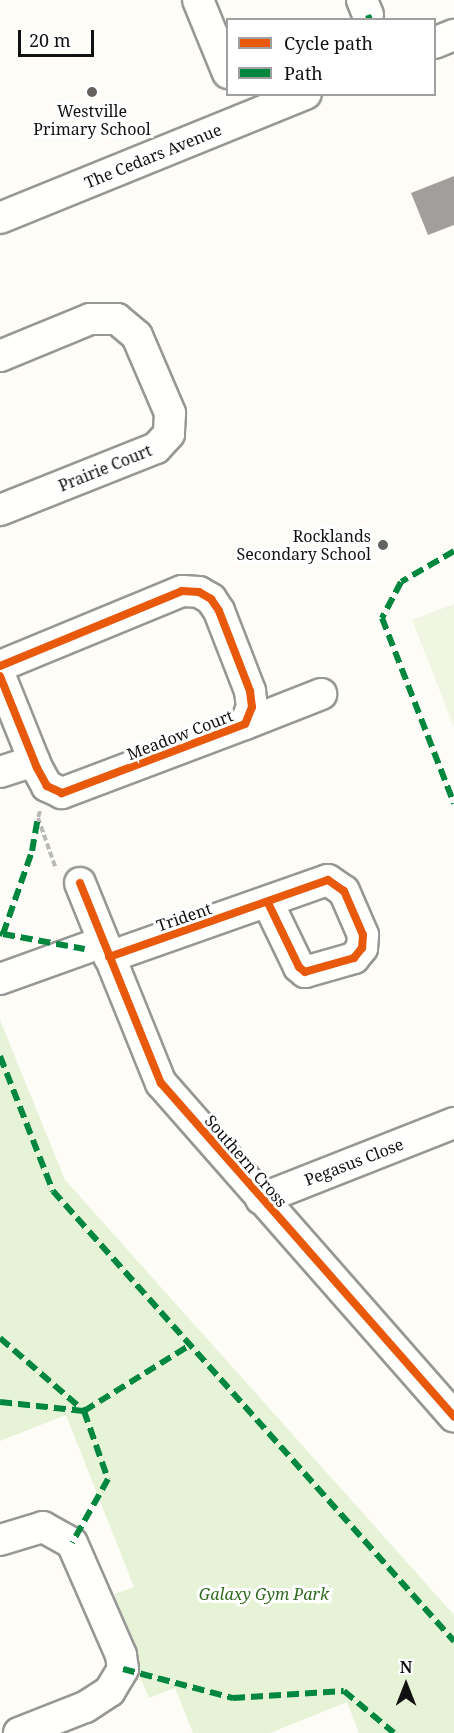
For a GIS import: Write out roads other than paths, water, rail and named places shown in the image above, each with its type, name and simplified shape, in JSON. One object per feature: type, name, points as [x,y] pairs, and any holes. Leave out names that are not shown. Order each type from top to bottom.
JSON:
[{"type":"street","points":[[198,0],[226,68]]},
{"type":"street","points":[[436,43],[454,35]]},
{"type":"street","name":"The Cedars Avenue","points":[[0,218],[241,107],[296,96]]},
{"type":"street","name":"Prairie Court","points":[[0,356],[90,319],[117,320],[137,336],[170,413],[169,434],[156,448],[0,510]]},
{"type":"street","name":"Meadow Court","points":[[0,666],[182,591],[199,592],[211,599],[219,611],[250,691],[252,707],[245,724]]},
{"type":"street","name":"Meadow Court","points":[[0,676],[34,761],[48,786],[69,792],[321,694]]},
{"type":"street","points":[[0,772],[34,761]]},
{"type":"street","name":"Southern Cross","points":[[80,884],[161,1083],[454,1417]]},
{"type":"street","name":"Trident","points":[[0,979],[268,903]]},
{"type":"street","name":"Pegasus Close","points":[[261,1199],[452,1130]]},
{"type":"street","points":[[0,1540],[28,1528],[43,1527],[72,1543],[121,1654],[123,1669],[110,1691],[85,1707],[18,1733]]},
{"type":"place","name":"Westville Primary School","points":[[92,92]]},
{"type":"place","name":"Rocklands Secondary School","points":[[383,545]]},
{"type":"park label","name":"Galaxy Gym Park","points":[[264,1594]]}]
